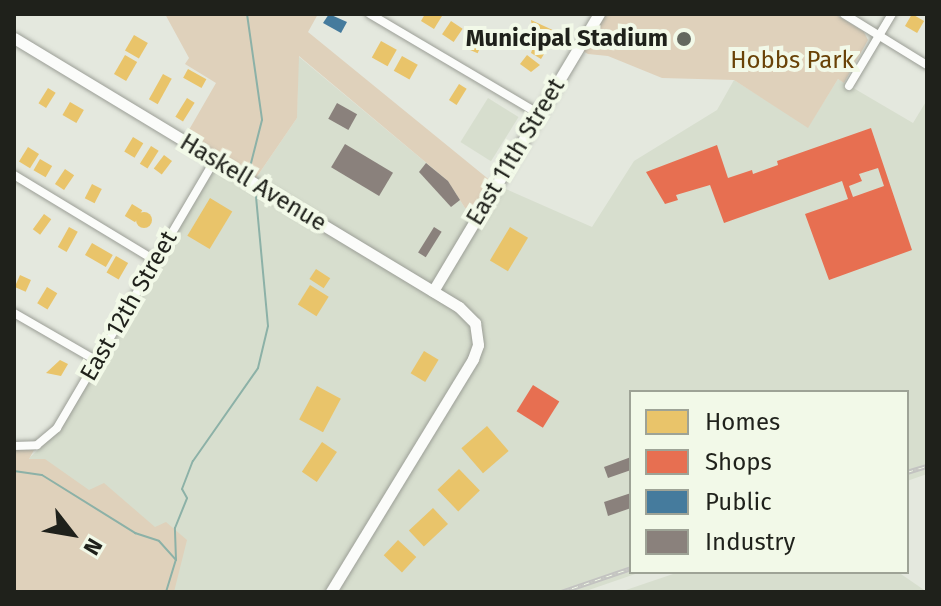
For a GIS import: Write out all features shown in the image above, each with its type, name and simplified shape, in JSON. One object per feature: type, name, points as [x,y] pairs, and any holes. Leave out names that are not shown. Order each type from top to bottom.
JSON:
[{"type":"main road","name":"East 11th Street","points":[[433,291],[599,14]]},
{"type":"main road","name":"Haskell Avenue","points":[[14,38],[470,315],[478,338],[473,359],[331,592]]},
{"type":"street","points":[[370,14],[539,114]]},
{"type":"street","points":[[844,14],[927,65]]},
{"type":"street","points":[[849,86],[892,14]]},
{"type":"street","name":"East 12th Street","points":[[14,446],[37,445],[57,428],[215,160]]},
{"type":"street","points":[[14,175],[156,261]]},
{"type":"street","points":[[14,313],[97,361]]},
{"type":"shaded area","points":[[298,56],[448,181],[465,208],[482,219],[506,189],[592,227],[634,161],[717,110],[734,80],[808,127],[838,79],[913,123],[927,100],[927,474],[909,480],[909,390],[629,390],[629,574],[635,574],[583,592],[154,592],[29,458],[59,431],[222,157],[256,178],[297,118]]},
{"type":"shaded area","points":[[488,98],[519,117],[491,161],[460,142]]},
{"type":"shaded area","points":[[673,574],[901,574],[927,592],[620,592]]},
{"type":"green space","points":[[165,14],[318,14],[308,32],[492,182],[473,213],[465,208],[448,181],[299,56],[297,118],[256,178],[186,135],[216,83],[185,64],[189,58]]},
{"type":"green space","name":"Hobbs Park","points":[[605,14],[835,14],[864,32],[868,40],[844,83],[838,79],[808,128],[734,80],[662,78],[608,56],[588,54],[583,51]]},
{"type":"green space","points":[[14,449],[34,450],[29,459],[45,459],[89,490],[104,483],[155,527],[166,522],[187,540],[174,592],[14,592]]},
{"type":"building: Homes","points":[[425,14],[442,16],[434,29],[421,21]]},
{"type":"building: Homes","points":[[912,14],[924,21],[917,33],[905,26]]},
{"type":"building: Homes","points":[[531,20],[557,32],[550,43],[533,33]]},
{"type":"building: Homes","points":[[451,21],[463,29],[454,42],[442,34]]},
{"type":"building: Homes","points":[[474,32],[485,37],[478,53],[467,48]]},
{"type":"building: Homes","points":[[134,35],[148,43],[139,59],[125,51]]},
{"type":"building: Homes","points":[[536,38],[549,46],[541,59],[531,53]]},
{"type":"building: Homes","points":[[381,41],[397,50],[388,66],[372,58]]},
{"type":"building: Homes","points":[[125,55],[137,62],[126,81],[114,74]]},
{"type":"building: Homes","points":[[527,55],[540,65],[531,72],[520,64]]},
{"type":"building: Homes","points":[[402,56],[418,65],[410,80],[394,71]]},
{"type":"building: Homes","points":[[188,69],[206,79],[202,88],[183,78]]},
{"type":"building: Homes","points":[[163,74],[172,79],[158,104],[149,99]]},
{"type":"building: Homes","points":[[459,84],[467,89],[457,105],[449,100]]},
{"type":"building: Homes","points":[[48,88],[56,93],[46,108],[38,103]]},
{"type":"building: Homes","points":[[187,98],[195,103],[183,121],[175,117]]},
{"type":"building: Homes","points":[[70,102],[84,110],[76,123],[62,115]]},
{"type":"building: Homes","points":[[133,137],[143,143],[135,158],[124,152]]},
{"type":"building: Homes","points":[[151,146],[159,151],[148,169],[140,164]]},
{"type":"building: Homes","points":[[28,147],[39,154],[30,168],[19,161]]},
{"type":"building: Homes","points":[[164,155],[172,161],[162,175],[154,169]]},
{"type":"building: Homes","points":[[40,159],[52,166],[46,177],[34,170]]},
{"type":"building: Homes","points":[[65,169],[74,175],[64,190],[55,184]]},
{"type":"building: Homes","points":[[92,184],[102,189],[95,203],[85,198]]},
{"type":"building: Homes","points":[[210,198],[232,211],[210,249],[187,236]]},
{"type":"building: Homes","points":[[132,204],[142,210],[135,222],[125,216]]},
{"type":"building: Homes","points":[[144,212],[152,220],[144,228],[136,220]]},
{"type":"building: Homes","points":[[44,214],[51,219],[40,235],[33,229]]},
{"type":"building: Homes","points":[[69,227],[78,232],[67,252],[58,247]]},
{"type":"building: Homes","points":[[510,227],[528,238],[508,271],[490,260]]},
{"type":"building: Homes","points":[[92,243],[113,255],[106,267],[85,255]]},
{"type":"building: Homes","points":[[116,256],[128,263],[119,279],[107,272]]},
{"type":"building: Homes","points":[[316,269],[330,278],[324,288],[309,279]]},
{"type":"building: Homes","points":[[20,275],[31,280],[26,292],[15,287]]},
{"type":"building: Homes","points":[[310,285],[329,297],[316,316],[298,305]]},
{"type":"building: Homes","points":[[47,287],[57,293],[48,309],[37,303]]},
{"type":"building: Homes","points":[[424,351],[439,360],[425,382],[411,373]]},
{"type":"building: Homes","points":[[60,360],[68,364],[61,376],[46,373]]},
{"type":"building: Homes","points":[[317,386],[341,399],[323,432],[299,420]]},
{"type":"building: Homes","points":[[487,426],[509,451],[483,473],[461,448]]},
{"type":"building: Homes","points":[[322,442],[337,452],[317,482],[302,472]]},
{"type":"building: Homes","points":[[459,469],[480,491],[458,511],[437,490]]},
{"type":"building: Homes","points":[[433,508],[448,524],[424,547],[409,531]]},
{"type":"building: Homes","points":[[398,540],[416,557],[402,572],[384,555]]},
{"type":"building: Shops","points":[[871,128],[912,250],[829,280],[805,214],[848,199],[842,181],[724,223],[710,185],[676,195],[678,200],[665,204],[646,172],[717,145],[728,178],[752,170],[753,174],[778,165],[777,161]],"holes":[[[878,168],[884,186],[853,197],[849,186],[862,181],[859,174]]]},
{"type":"building: Shops","points":[[533,385],[559,401],[543,428],[517,411]]},
{"type":"building: Public","points":[[329,14],[347,22],[341,33],[323,23]]},
{"type":"building: Industry","points":[[337,103],[357,114],[348,130],[328,119]]},
{"type":"building: Industry","points":[[345,144],[393,173],[379,196],[331,167]]},
{"type":"building: Industry","points":[[426,163],[448,181],[460,200],[451,207],[419,172]]},
{"type":"building: Industry","points":[[434,227],[442,232],[426,257],[418,252]]},
{"type":"building: Industry","points":[[629,458],[629,471],[608,478],[604,467]]},
{"type":"building: Industry","points":[[629,494],[629,509],[608,516],[604,502]]},
{"type":"waterway","points":[[247,14],[262,120],[250,167]]},
{"type":"waterway","points":[[166,592],[176,560],[175,528],[187,498],[182,489],[193,461],[258,368],[268,326],[256,197]]},
{"type":"waterway","points":[[14,471],[42,475],[135,533],[159,541],[176,560]]},
{"type":"railway","points":[[909,471],[927,466]]},
{"type":"railway","points":[[561,592],[629,569]]},
{"type":"place","name":"Municipal Stadium","points":[[684,39]]}]
